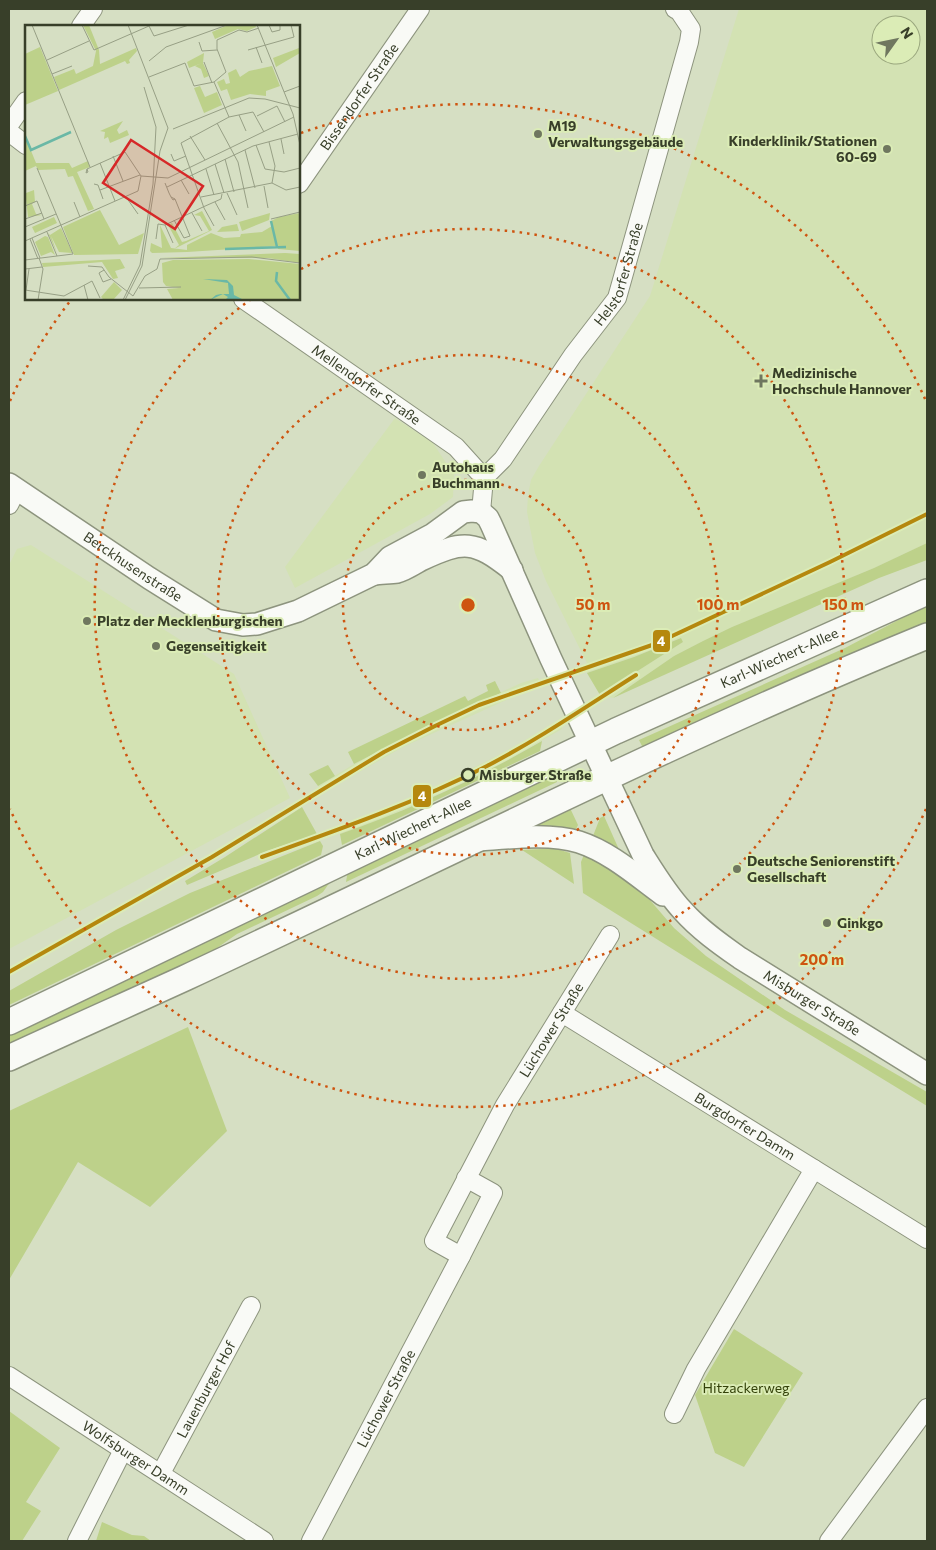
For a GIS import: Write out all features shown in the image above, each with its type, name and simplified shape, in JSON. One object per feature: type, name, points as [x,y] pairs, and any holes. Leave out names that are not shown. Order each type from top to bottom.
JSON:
[{"type":"main road","name":"Karl-Wiechert-Allee","points":[[9,1022],[590,743],[927,592]]},
{"type":"main road","points":[[9,1058],[184,978],[607,777],[849,668],[927,636]]},
{"type":"street","points":[[82,25],[93,9]]},
{"type":"street","name":"Bissendorfer Straße","points":[[300,183],[420,9]]},
{"type":"street","name":"Helstorfer Straße","points":[[484,478],[503,459],[573,355],[617,298],[689,42],[691,29],[675,9]]},
{"type":"street","points":[[9,125],[25,102]]},
{"type":"street","points":[[9,132],[25,144]]},
{"type":"street","name":"Mellendorfer Straße","points":[[244,300],[456,447],[484,478]]},
{"type":"street","points":[[481,512],[484,478]]},
{"type":"street","name":"Berckhusenstraße","points":[[11,493],[216,620],[243,625],[250,625],[283,616],[325,598],[374,574],[390,557],[432,534],[463,512],[481,512],[488,518],[491,524],[607,777]]},
{"type":"street","name":"Berckhusenstraße","points":[[374,574],[398,572],[443,550],[458,545],[486,551],[512,570]]},
{"type":"street","name":"Misburger Straße","points":[[607,777],[643,854],[683,912],[719,943],[740,958],[927,1074]]},
{"type":"street","points":[[474,840],[545,837],[578,842],[617,862],[683,912]]},
{"type":"street","name":"Lüchower Straße","points":[[461,1256],[434,1242],[505,1105],[610,935]]},
{"type":"street","name":"Burgdorfer Damm","points":[[562,1013],[927,1239]]},
{"type":"street","points":[[674,1414],[696,1368],[814,1170]]},
{"type":"street","name":"Lüchower Straße","points":[[311,1541],[493,1193],[466,1178]]},
{"type":"street","name":"Lauenburger Hof","points":[[161,1473],[251,1306]]},
{"type":"street","name":"Wolfsburger Damm","points":[[9,1376],[264,1541]]},
{"type":"street","points":[[828,1541],[927,1408]]},
{"type":"street","points":[[77,1541],[123,1450]]},
{"type":"shaded area","name":"Medizinische Hochschule Hannover","points":[[739,9],[927,9],[927,543],[874,568],[703,641],[674,656],[613,698],[600,695],[683,642],[680,638],[634,657],[587,673],[587,663],[546,581],[535,553],[527,512],[531,480],[650,296]]},
{"type":"shaded area","points":[[395,418],[433,443],[454,475],[453,497],[430,514],[295,588],[285,567]]},
{"type":"shaded area","points":[[31,545],[234,674],[290,798],[9,949],[9,565],[17,549]]},
{"type":"shaded area","points":[[538,678],[542,686],[515,696],[403,747],[324,792],[318,786],[354,764],[431,724],[521,683]]},
{"type":"shaded area","points":[[560,720],[562,729],[490,770],[374,823],[340,834],[341,826],[422,793],[503,753]]},
{"type":"green space","points":[[927,543],[927,560],[879,578],[613,698],[674,656],[703,641],[874,568]]},
{"type":"green space","points":[[927,605],[927,629],[645,752],[639,740],[845,648]]},
{"type":"green space","points":[[681,638],[683,642],[600,695],[587,673],[634,657]]},
{"type":"green space","points":[[495,681],[501,693],[431,724],[354,764],[348,752],[465,696],[468,701],[488,691],[486,685]]},
{"type":"green space","points":[[542,741],[540,751],[342,845],[340,834],[392,815],[443,792],[493,768]]},
{"type":"green space","points":[[328,765],[335,776],[318,786],[309,774]]},
{"type":"green space","points":[[552,772],[557,782],[346,882],[348,870]]},
{"type":"green space","points":[[302,807],[317,834],[267,851],[187,885],[185,881]]},
{"type":"green space","points":[[570,808],[578,825],[573,835],[526,829]]},
{"type":"green space","points":[[604,816],[621,854],[591,841],[600,818]]},
{"type":"green space","points":[[320,841],[323,846],[321,855],[9,1005],[9,991],[116,930],[190,893]]},
{"type":"green space","points":[[557,849],[570,853],[574,884],[522,850]]},
{"type":"green space","points":[[585,852],[604,861],[643,892],[674,928],[706,956],[785,1010],[927,1092],[927,1106],[583,893],[581,862]]},
{"type":"green space","points":[[330,882],[323,892],[317,896],[237,934],[204,957],[9,1050],[9,1034]]},
{"type":"green space","points":[[188,1027],[227,1131],[150,1207],[78,1162],[9,1280],[9,1111]]},
{"type":"green space","name":"Hitzackerweg","points":[[734,1329],[803,1373],[744,1467],[715,1453],[695,1395]]},
{"type":"green space","points":[[9,1411],[60,1448],[26,1502],[41,1511],[22,1541],[9,1541]]},
{"type":"green space","points":[[102,1522],[132,1535],[144,1536],[151,1541],[96,1541]]},
{"type":"transit line","name":"4","points":[[9,972],[212,857],[384,752],[435,726],[479,705],[655,644],[927,514]]},
{"type":"transit line","name":"4","points":[[262,857],[376,815],[432,792],[487,766],[563,722],[636,675]]},
{"type":"place","name":"M19 Verwaltungsgebäude","points":[[538,134]]},
{"type":"place","name":"Kinderklinik/Stationen 60-69","points":[[887,149]]},
{"type":"place","name":"Medizinische Hochschule Hannover","points":[[761,381]]},
{"type":"place","name":"Autohaus Buchmann","points":[[422,475]]},
{"type":"place","name":"Platz der Mecklenburgischen","points":[[87,621]]},
{"type":"place","name":"Gegenseitigkeit","points":[[156,646]]},
{"type":"place","name":"Misburger Straße","points":[[468,775]]},
{"type":"place","name":"Deutsche Seniorenstift Gesellschaft","points":[[737,869]]},
{"type":"place","name":"Ginkgo","points":[[827,923]]}]
